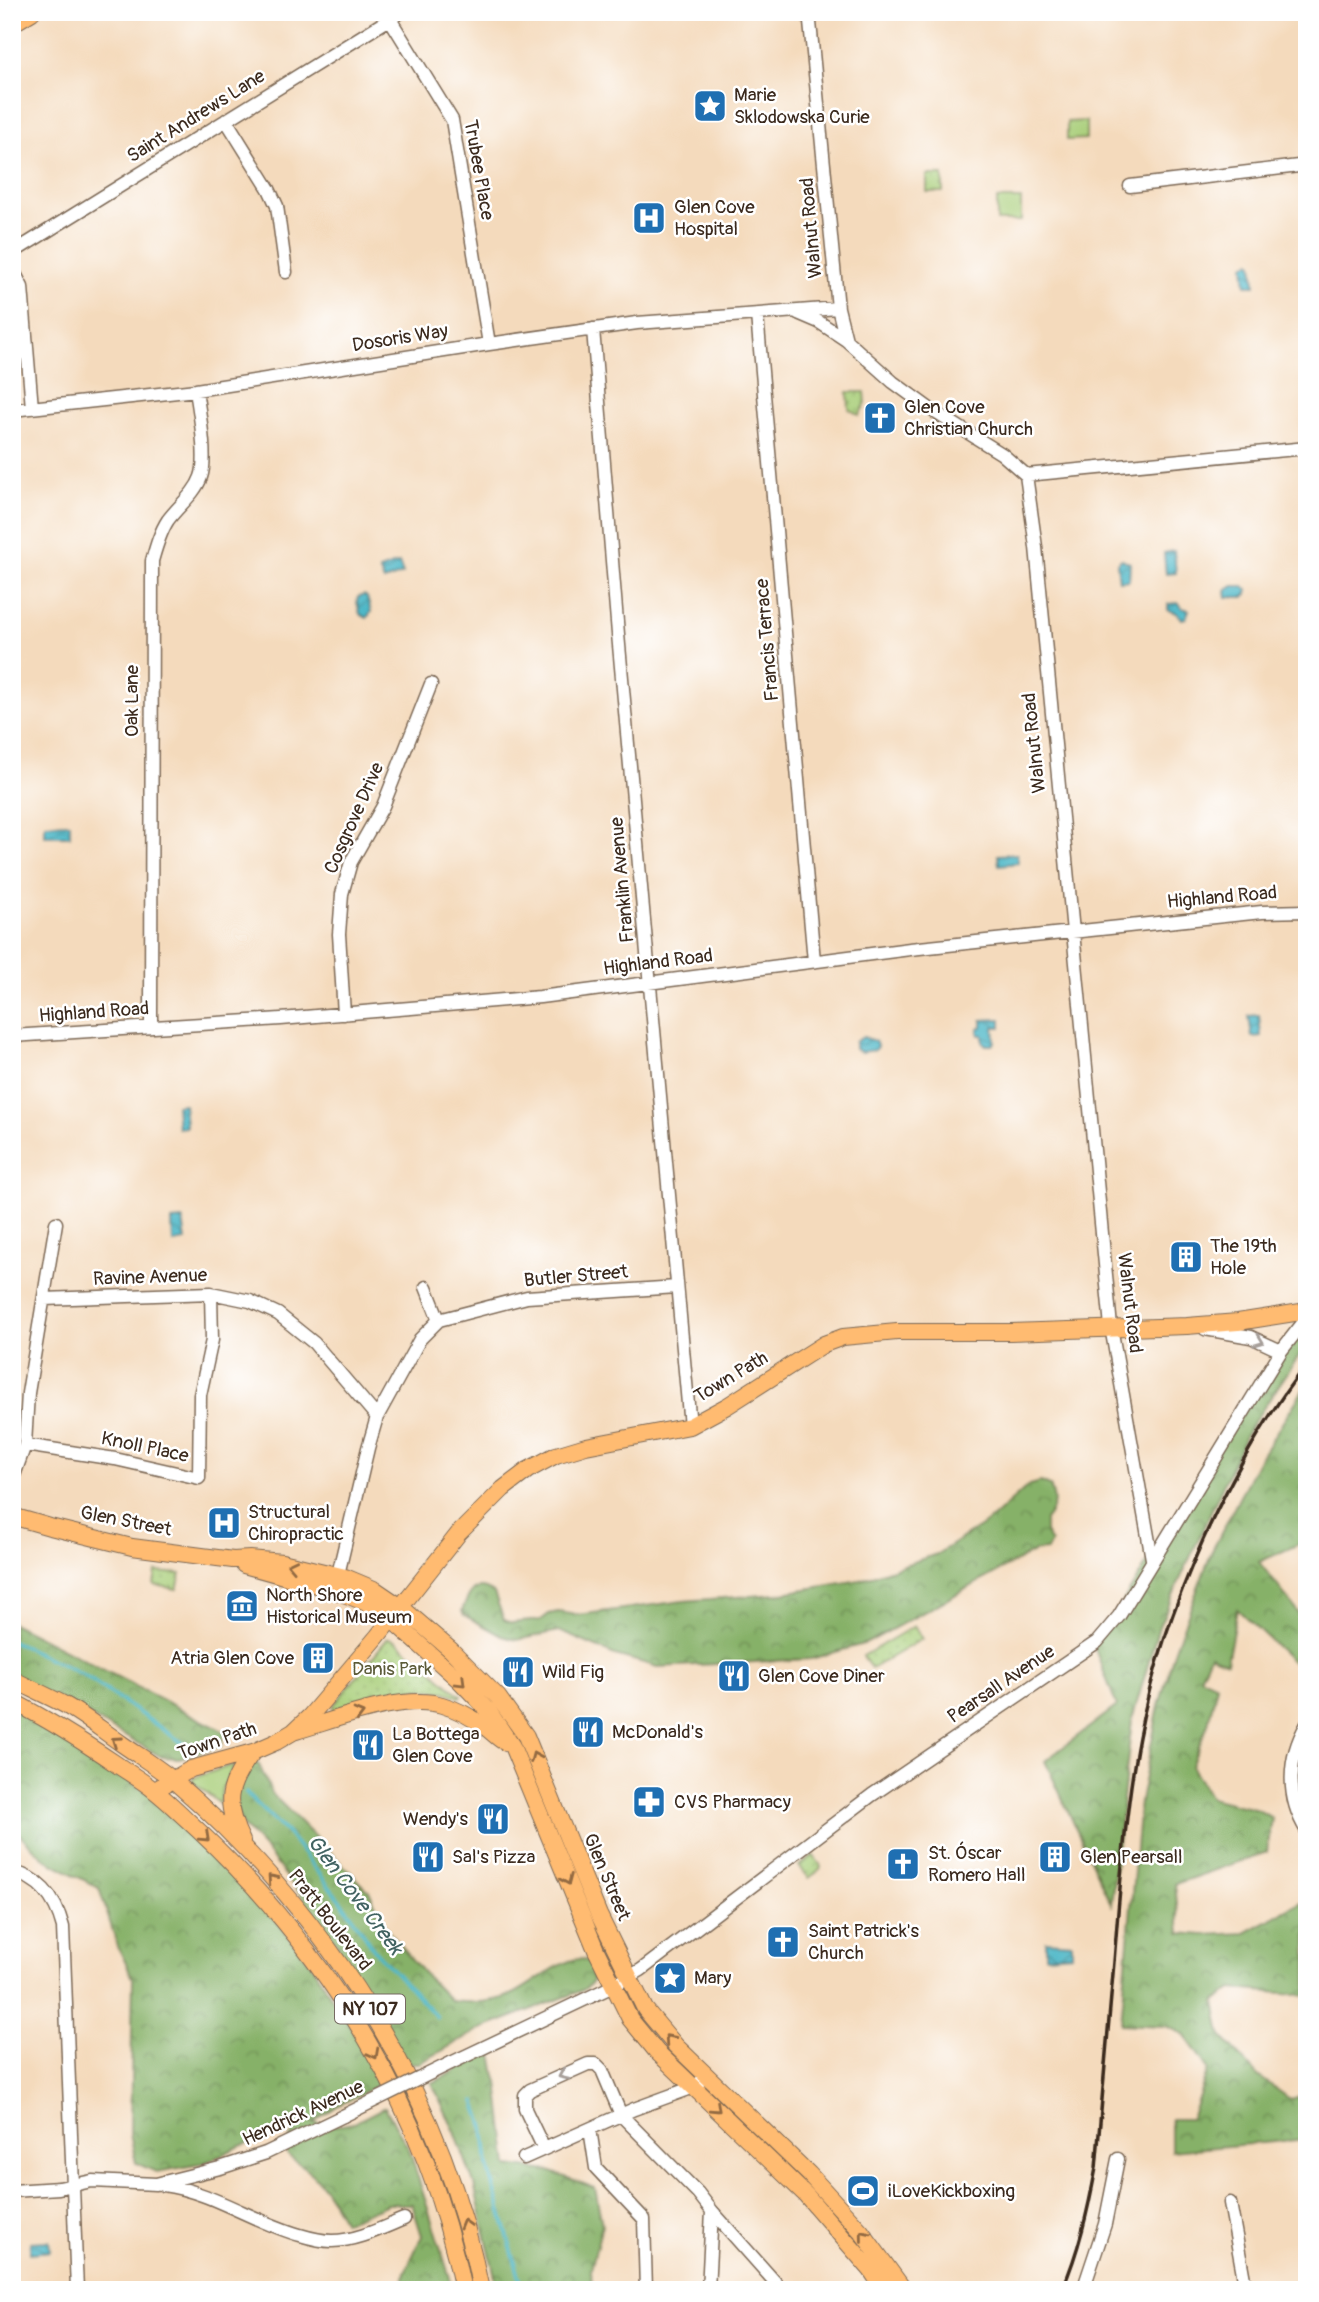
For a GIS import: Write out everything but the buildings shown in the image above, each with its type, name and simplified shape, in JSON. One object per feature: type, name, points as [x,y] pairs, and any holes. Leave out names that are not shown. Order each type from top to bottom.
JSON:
[{"type":"main road","points":[[12,24],[32,12]]},
{"type":"main road","name":"Town Path","points":[[155,1790],[191,1769],[253,1752],[293,1732],[310,1716],[396,1613],[459,1533],[501,1490],[528,1470],[556,1455],[586,1446],[690,1426],[727,1406],[824,1344],[843,1337],[897,1332],[1010,1332],[1187,1326],[1237,1322],[1307,1311]]},
{"type":"main road","name":"Glen Street","points":[[12,1516],[132,1547],[233,1560],[248,1567],[336,1583],[369,1604],[396,1613],[473,1670],[505,1705],[526,1736],[599,1915],[645,2009],[661,2030],[810,2174],[861,2231],[904,2290]]},
{"type":"main road","name":"Glen Street","points":[[396,1613],[487,1709],[512,1746],[613,1986],[630,2019],[657,2052],[805,2193],[871,2270],[884,2290]]},
{"type":"main road","name":"Pratt Boulevard","points":[[12,1679],[67,1706],[172,1780],[248,1852],[304,1915],[377,2020],[427,2116],[454,2183],[481,2290]]},
{"type":"main road","name":"Pratt Boulevard","points":[[12,1701],[55,1723],[155,1790],[235,1865],[289,1926],[361,2029],[411,2124],[436,2189],[463,2290]]},
{"type":"main road","name":"Town Path","points":[[293,1732],[396,1703],[422,1701],[457,1711],[483,1725],[512,1746]]},
{"type":"main road","points":[[457,1711],[505,1705]]},
{"type":"main road","points":[[248,1852],[230,1809],[232,1784],[253,1752]]},
{"type":"main road","points":[[535,1802],[551,1796]]},
{"type":"street","name":"Walnut Road","points":[[808,12],[838,308],[846,340]]},
{"type":"street","name":"Saint Andrews Lane","points":[[12,253],[395,16]]},
{"type":"street","name":"Trubee Place","points":[[395,16],[452,120],[489,344]]},
{"type":"street","points":[[226,120],[277,206],[286,272]]},
{"type":"street","points":[[1130,186],[1307,165]]},
{"type":"street","points":[[12,268],[22,287],[32,408]]},
{"type":"street","name":"Dosoris Way","points":[[12,410],[197,390],[638,323],[838,308]]},
{"type":"street","name":"Dosoris Way","points":[[794,312],[819,322],[846,340]]},
{"type":"street","name":"Francis Terrace","points":[[757,315],[814,961]]},
{"type":"street","name":"Franklin Avenue","points":[[593,329],[690,1426]]},
{"type":"street","points":[[846,340],[893,382],[930,409],[1002,454],[1026,475],[1307,448]]},
{"type":"street","name":"Oak Lane","points":[[151,1027],[152,561],[168,521],[191,494],[201,476],[203,450],[197,390]]},
{"type":"street","name":"Walnut Road","points":[[1026,475],[1036,547],[1111,1328],[1152,1559]]},
{"type":"street","name":"Cosgrove Drive","points":[[344,1014],[339,934],[342,894],[351,862],[383,806],[431,684]]},
{"type":"street","name":"Highland Road","points":[[12,1036],[344,1014],[540,996],[1073,932],[1262,912],[1307,911]]},
{"type":"street","points":[[12,1481],[25,1445],[28,1393],[55,1223]]},
{"type":"street","points":[[336,1583],[377,1417],[419,1339],[439,1320],[426,1287]]},
{"type":"street","name":"Butler Street","points":[[439,1320],[527,1297],[677,1287]]},
{"type":"street","name":"Ravine Avenue","points":[[44,1299],[211,1293],[250,1301],[278,1314],[314,1343],[377,1417]]},
{"type":"street","name":"Knoll Place","points":[[25,1445],[116,1459],[199,1478],[200,1395],[211,1350],[211,1293]]},
{"type":"street","name":"Pearsall Avenue","points":[[613,1986],[641,1970],[872,1795],[1094,1644],[1119,1616],[1281,1351],[1307,1318]]},
{"type":"street","points":[[1187,1326],[1251,1337],[1281,1351]]},
{"type":"street","points":[[1307,1724],[1295,1751],[1291,1770],[1296,1810],[1307,1831]]},
{"type":"street","points":[[12,1872],[32,1880],[49,1894],[58,1909],[63,1927],[77,2290]]},
{"type":"street","name":"Hendrick Avenue","points":[[12,2191],[99,2181],[156,2185],[265,2154],[613,1986]]},
{"type":"street","points":[[544,2149],[525,2109],[525,2095],[530,2090],[588,2064],[596,2064],[603,2070],[621,2115],[698,2193],[775,2282],[773,2290]]},
{"type":"street","points":[[524,2158],[621,2115],[694,2087],[707,2076]]},
{"type":"street","points":[[590,2129],[596,2168],[644,2218],[646,2290]]},
{"type":"street","points":[[1083,2290],[1105,2224],[1118,2159]]},
{"type":"street","points":[[156,2185],[184,2189],[275,2227],[318,2240],[345,2240],[404,2219]]},
{"type":"street","points":[[1230,2203],[1246,2290]]},
{"type":"street","points":[[708,2290],[712,2211]]},
{"type":"green space","points":[[1086,121],[1086,139],[1067,140],[1067,122]]},
{"type":"green space","points":[[927,175],[943,175],[943,192],[927,192]]},
{"type":"green space","points":[[997,199],[1021,199],[1021,221],[997,221]]},
{"type":"green space","points":[[848,392],[865,392],[866,403],[859,415],[849,409]]},
{"type":"green space","points":[[1307,1325],[1307,1344],[1247,1432],[1159,1626],[1132,1720],[1111,1904],[1045,1761],[1117,1706],[1093,1644],[1098,1641],[1278,1356]]},
{"type":"green space","points":[[1307,1384],[1307,1543],[1303,1542],[1259,1562],[1307,1627],[1307,1664],[1296,1665],[1237,1609],[1227,1662],[1210,1655],[1200,1677],[1217,1685],[1208,1724],[1191,1766],[1210,1798],[1258,1810],[1272,1818],[1267,1852],[1175,1884],[1180,1933],[1245,1933],[1307,1899],[1307,1995],[1232,1989],[1215,2002],[1221,2035],[1257,2075],[1290,2099],[1307,2094],[1307,2139],[1171,2151],[1171,2119],[1191,2119],[1208,2069],[1184,2034],[1166,2026],[1121,2024],[1140,1801],[1159,1706],[1175,1649],[1212,1551],[1258,1461]]},
{"type":"green space","points":[[1041,1482],[1050,1486],[1054,1500],[1053,1508],[1045,1520],[1045,1533],[1051,1543],[1047,1550],[1035,1551],[867,1643],[811,1659],[658,1667],[615,1655],[559,1631],[517,1640],[502,1636],[464,1615],[462,1611],[476,1588],[494,1593],[504,1620],[512,1623],[541,1620],[558,1612],[578,1615],[683,1601],[777,1594],[860,1580],[937,1554],[989,1521],[1029,1485]]},
{"type":"green space","points":[[156,1572],[181,1574],[177,1589],[154,1585]]},
{"type":"green space","points":[[12,1623],[225,1732],[221,1746],[179,1758],[162,1757],[68,1704],[12,1677]]},
{"type":"green space","points":[[914,1626],[922,1639],[871,1669],[863,1656]]},
{"type":"green space","name":"Danis Park","points":[[388,1638],[395,1640],[462,1696],[461,1698],[429,1689],[413,1689],[381,1695],[334,1710],[333,1706]]},
{"type":"green space","points":[[12,1707],[149,1793],[252,1891],[309,1961],[372,2061],[377,2077],[376,2086],[337,2106],[313,2123],[344,2125],[385,2107],[409,2149],[450,2278],[451,2290],[402,2290],[405,2272],[422,2236],[412,2204],[388,2204],[344,2222],[321,2184],[310,2171],[287,2154],[290,2138],[298,2127],[240,2146],[202,2164],[156,2172],[136,2163],[130,2134],[133,1978],[118,1947],[99,1888],[45,1859],[12,1827]]},
{"type":"green space","points":[[256,1763],[272,1794],[369,1891],[388,1931],[451,2001],[481,2002],[504,1998],[563,1964],[579,1959],[587,1961],[592,1967],[591,1983],[583,1990],[481,2029],[420,2063],[409,2063],[401,2057],[331,1934],[265,1849],[243,1826],[234,1808],[236,1790],[251,1764]]},
{"type":"green space","points":[[233,1765],[222,1788],[220,1804],[192,1781],[193,1778]]},
{"type":"green space","points":[[813,1855],[821,1866],[820,1870],[809,1878],[799,1866]]},
{"type":"green space","points":[[480,2054],[492,2055],[498,2082],[508,2166],[549,2171],[595,2188],[602,2225],[591,2269],[592,2290],[498,2290],[474,2184],[455,2132],[432,2083]]},
{"type":"water","points":[[1251,262],[1255,285],[1246,285],[1244,265]]},
{"type":"water","points":[[1174,551],[1176,573],[1166,574],[1164,553]]},
{"type":"water","points":[[1122,559],[1130,563],[1129,580],[1119,581],[1117,563]]},
{"type":"water","points":[[399,563],[403,574],[384,581],[379,570]]},
{"type":"water","points":[[1234,586],[1244,586],[1248,590],[1247,594],[1244,597],[1227,597],[1226,590]]},
{"type":"water","points":[[364,595],[371,612],[367,618],[360,614],[357,602],[358,597]]},
{"type":"water","points":[[1179,603],[1182,608],[1189,610],[1186,618],[1182,619],[1177,613],[1168,610],[1168,604]]},
{"type":"water","points":[[70,823],[70,836],[45,836],[45,824]]},
{"type":"water","points":[[1017,854],[1018,863],[999,865],[998,855]]},
{"type":"water","points":[[1259,1015],[1261,1036],[1252,1037],[1249,1016]]},
{"type":"water","points":[[1001,1019],[1001,1027],[994,1027],[995,1042],[986,1045],[983,1035],[979,1035],[978,1028],[982,1027],[982,1020]]},
{"type":"water","points":[[863,1037],[875,1041],[875,1050],[861,1052],[855,1049],[855,1042]]},
{"type":"water","points":[[184,1104],[186,1127],[178,1128],[176,1105]]},
{"type":"water","points":[[183,1220],[186,1241],[173,1243],[172,1221]]},
{"type":"water","points":[[1046,1941],[1072,1943],[1072,1954],[1046,1956]]},
{"type":"water","points":[[49,2241],[50,2251],[30,2253],[30,2242]]},
{"type":"waterway","name":"Glen Cove Creek","points":[[12,1641],[82,1674],[190,1748]]},
{"type":"waterway","name":"Glen Cove Creek","points":[[246,1793],[288,1834],[350,1913],[375,1951],[437,2017]]},
{"type":"waterway","name":"Glen Cove Creek","points":[[475,2101],[484,2127],[488,2166],[523,2290]]},
{"type":"railway","points":[[1062,2290],[1082,2230],[1096,2168],[1127,1821],[1134,1765],[1150,1689],[1182,1590],[1226,1492],[1251,1446],[1307,1363]]},
{"type":"place","name":"Marie Sklodowska Curie","points":[[710,106]]},
{"type":"place","name":"Glen Cove Hospital","points":[[649,218]]},
{"type":"place","name":"Glen Cove Christian Church","points":[[880,418]]},
{"type":"place","name":"The 19th Hole","points":[[1186,1257]]},
{"type":"place","name":"Structural Chiropractic","points":[[224,1523]]},
{"type":"place","name":"North Shore Historical Museum","points":[[242,1606]]},
{"type":"place","name":"Atria Glen Cove","points":[[318,1658]]},
{"type":"place","name":"Wild Fig","points":[[518,1672]]},
{"type":"place","name":"Glen Cove Diner","points":[[734,1676]]},
{"type":"place","name":"McDonald's","points":[[588,1732]]},
{"type":"place","name":"La Bottega Glen Cove","points":[[368,1745]]},
{"type":"place","name":"CVS Pharmacy","points":[[649,1802]]},
{"type":"place","name":"Wendy's","points":[[493,1819]]},
{"type":"place","name":"Sal's Pizza","points":[[428,1857]]},
{"type":"place","name":"Glen Pearsall","points":[[1055,1857]]},
{"type":"place","name":"St. Óscar Romero Hall","points":[[903,1864]]},
{"type":"place","name":"Saint Patrick's Church","points":[[783,1942]]},
{"type":"place","name":"Mary","points":[[670,1978]]},
{"type":"place","name":"iLoveKickboxing","points":[[863,2191]]}]
